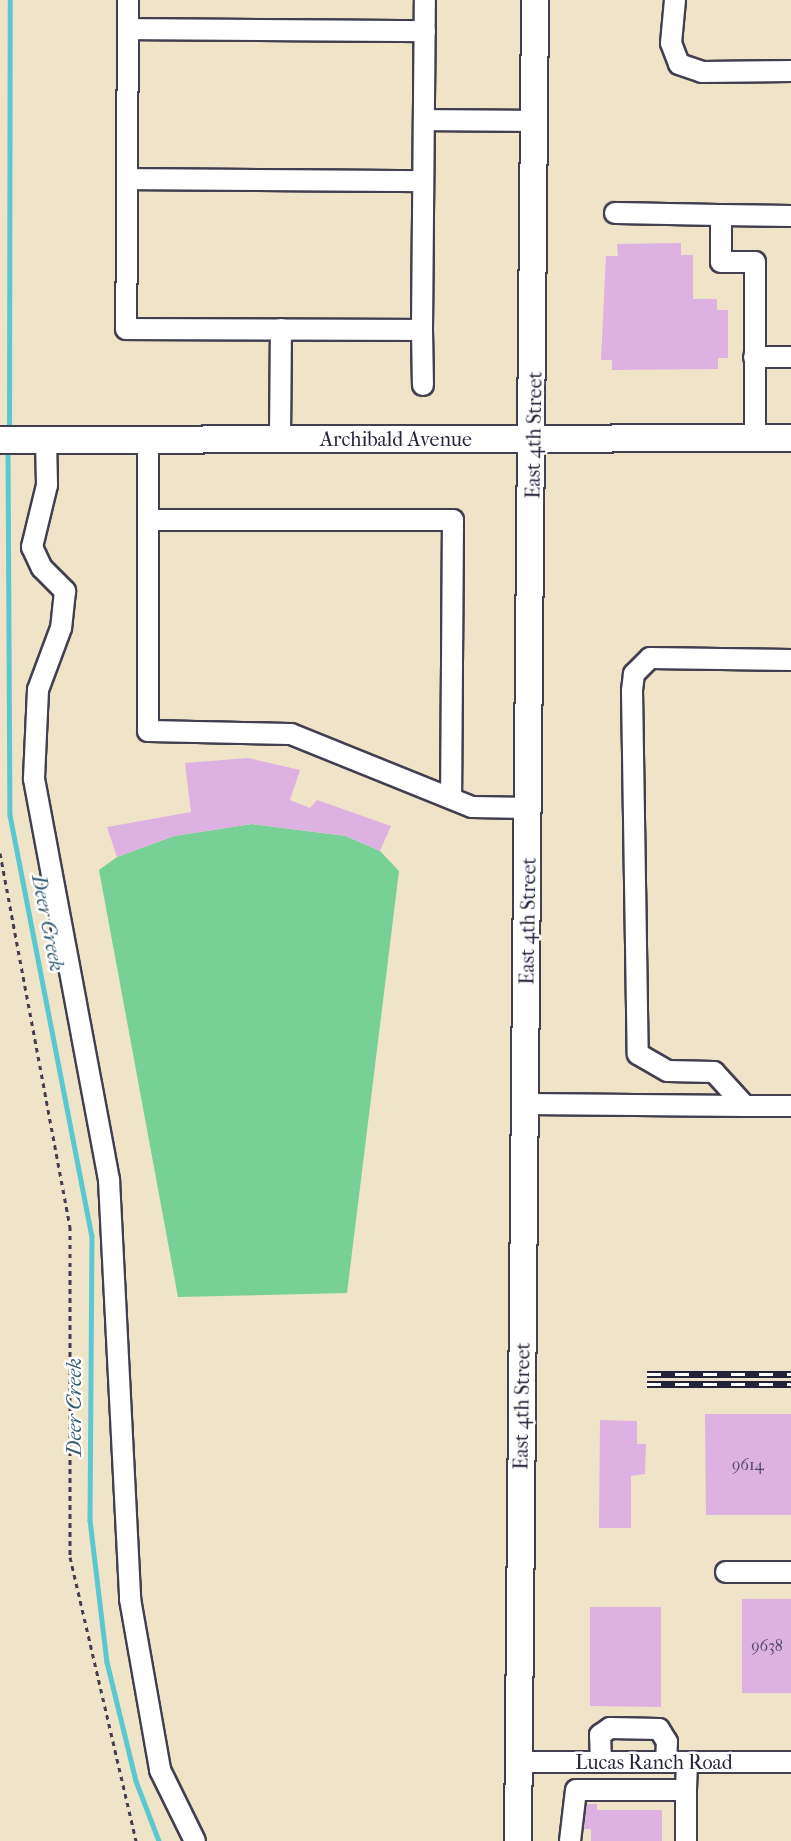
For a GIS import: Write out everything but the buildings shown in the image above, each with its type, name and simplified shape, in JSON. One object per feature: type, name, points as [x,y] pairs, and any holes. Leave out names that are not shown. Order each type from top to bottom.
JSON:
[{"type":"main road","name":"East 4th Street","points":[[518,1841],[535,438],[535,0]]},
{"type":"main road","name":"Archibald Avenue","points":[[24,440],[791,438]]},
{"type":"street","points":[[128,0],[126,329],[422,330]]},
{"type":"street","points":[[423,385],[425,0]]},
{"type":"street","points":[[675,0],[671,43],[679,64],[702,72],[791,71]]},
{"type":"street","points":[[128,29],[424,31]]},
{"type":"street","points":[[424,120],[535,121]]},
{"type":"street","points":[[128,179],[423,181]]},
{"type":"street","points":[[615,213],[791,216]]},
{"type":"street","points":[[721,215],[721,262],[755,262],[755,438]]},
{"type":"street","points":[[280,440],[281,329]]},
{"type":"street","points":[[754,357],[791,357]]},
{"type":"street","points":[[24,440],[47,485],[32,547],[42,568],[65,591],[62,628],[39,690],[34,778],[109,1180],[130,1599],[160,1770],[195,1841]]},
{"type":"street","points":[[148,440],[150,520],[148,731],[291,734],[472,807],[529,808]]},
{"type":"street","points":[[150,520],[453,520],[451,798]]},
{"type":"street","points":[[745,1106],[714,1072],[668,1071],[638,1054],[632,691],[634,674],[650,658],[791,660]]},
{"type":"street","points":[[526,1104],[791,1106]]},
{"type":"street","points":[[726,1572],[791,1572]]},
{"type":"street","points":[[601,1762],[600,1735],[610,1728],[659,1729],[667,1742],[666,1762]]},
{"type":"street","name":"Lucas Ranch Road","points":[[518,1762],[791,1762]]},
{"type":"street","points":[[686,1841],[687,1762]]},
{"type":"street","points":[[570,1841],[576,1790],[686,1790]]},
{"type":"path","points":[[0,853],[70,1226],[70,1557],[136,1841]]},
{"type":"green space","points":[[252,824],[346,836],[380,851],[399,871],[347,1293],[178,1297],[99,870],[117,857],[174,836]]},
{"type":"waterway","name":"Deer Creek","points":[[9,433],[10,0]]},
{"type":"waterway","name":"Deer Creek","points":[[8,448],[10,815],[92,1235],[90,1520],[107,1662],[136,1781],[159,1841]]},
{"type":"railway","points":[[647,1374],[791,1374]]},
{"type":"railway","points":[[647,1384],[791,1384]]}]
